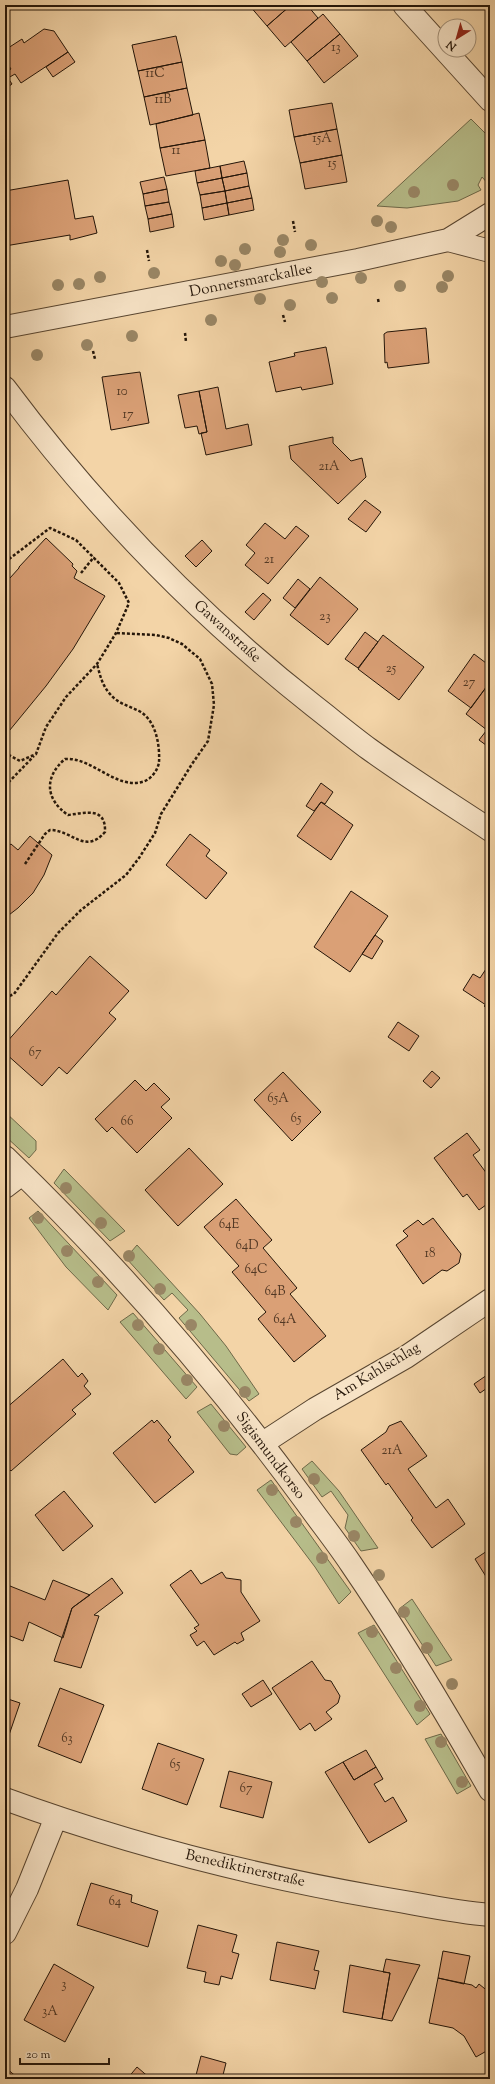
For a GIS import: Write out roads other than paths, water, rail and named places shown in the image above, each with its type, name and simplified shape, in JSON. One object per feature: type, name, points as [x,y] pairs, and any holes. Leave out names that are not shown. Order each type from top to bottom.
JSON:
[{"type":"street","points":[[404,5],[490,100]]},
{"type":"street","name":"Donnersmarckallee","points":[[5,327],[358,260],[448,240],[490,214]]},
{"type":"street","points":[[448,240],[490,251]]},
{"type":"street","name":"Gawanstraße","points":[[5,388],[43,439],[124,531],[194,604],[281,679],[368,748],[490,830]]},
{"type":"street","name":"Sigismundkorso","points":[[5,1157],[115,1270],[173,1334],[263,1443],[350,1562],[429,1683],[490,1790]]},
{"type":"street","points":[[5,1187],[22,1174]]},
{"type":"street","name":"Am Kahlschlag","points":[[263,1443],[315,1409],[406,1356],[490,1300]]},
{"type":"street","name":"Benediktinerstraße","points":[[5,1798],[56,1817],[178,1854],[319,1887],[490,1915]]},
{"type":"street","points":[[5,1933],[27,1889],[56,1817]]}]
